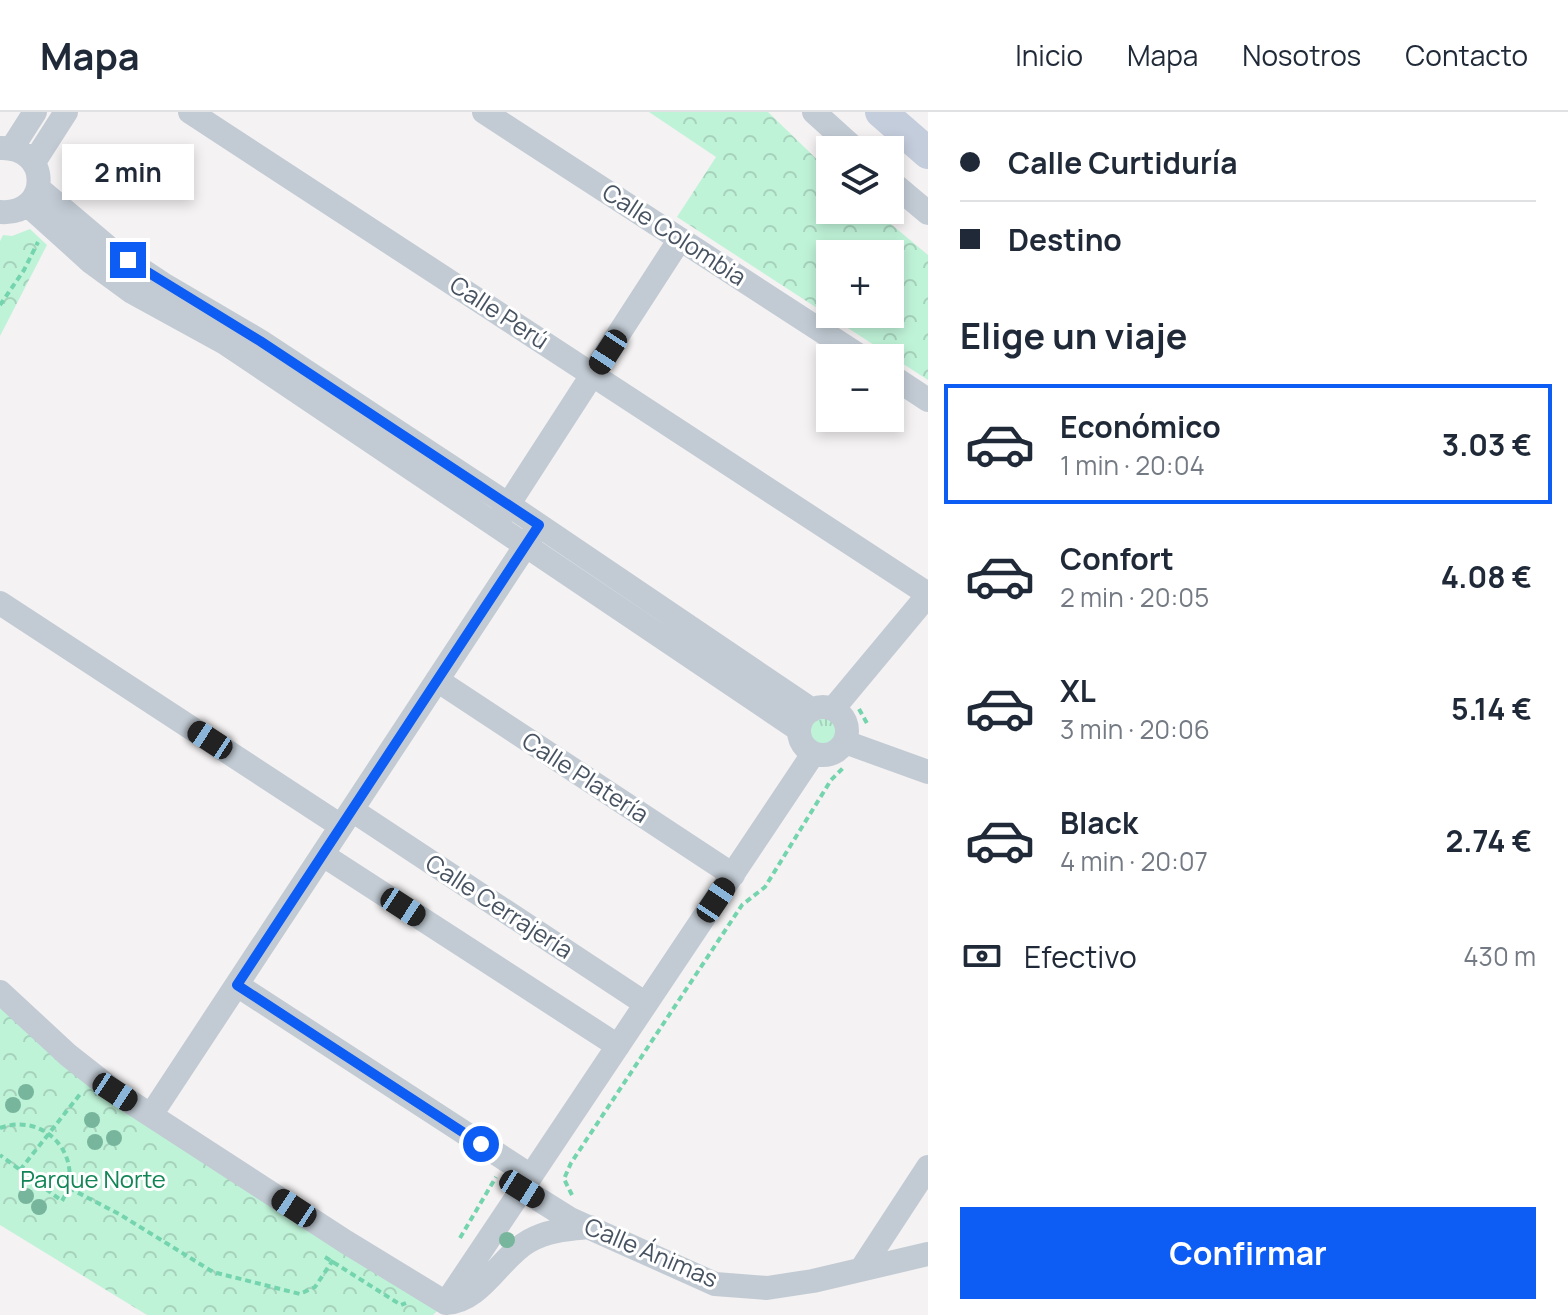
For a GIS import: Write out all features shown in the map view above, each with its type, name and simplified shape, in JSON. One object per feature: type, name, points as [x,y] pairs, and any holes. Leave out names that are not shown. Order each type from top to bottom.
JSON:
[{"type":"main road","points":[[881,112],[928,153]]},
{"type":"main road","points":[[903,112],[928,134]]},
{"type":"street","points":[[0,212],[19,211],[33,197],[37,170],[34,162],[28,155],[6,148],[35,112]]},
{"type":"street","points":[[34,162],[66,112]]},
{"type":"street","name":"Calle Perú","points":[[190,112],[928,595]]},
{"type":"street","name":"Calle Colombia","points":[[484,112],[841,344]]},
{"type":"street","points":[[814,112],[841,136]]},
{"type":"street","points":[[904,193],[928,213]]},
{"type":"street","points":[[33,197],[47,223],[91,262],[132,292],[225,343],[525,547],[814,716],[846,724],[845,742],[833,754],[813,754],[803,745],[814,716],[928,595]]},
{"type":"street","points":[[33,197],[163,284],[260,341],[509,505],[814,716]]},
{"type":"street","points":[[495,526],[680,239]]},
{"type":"street","points":[[904,384],[928,400]]},
{"type":"street","points":[[151,1115],[539,525]]},
{"type":"street","name":"Calle Cerrajería","points":[[0,603],[646,1004]]},
{"type":"street","name":"Calle Platería","points":[[437,680],[733,875]]},
{"type":"street","points":[[845,742],[928,772]]},
{"type":"street","points":[[446,1303],[813,754]]},
{"type":"street","points":[[323,855],[618,1046]]},
{"type":"street","name":"Calle Ánimas","points":[[237,985],[590,1227],[715,1284],[767,1288],[813,1281],[928,1254]]},
{"type":"street","points":[[0,992],[95,1076],[346,1242],[446,1303],[457,1303],[475,1291],[528,1242],[559,1230],[590,1227]]},
{"type":"street","points":[[862,1268],[928,1167]]},
{"type":"street","points":[[506,1214],[528,1242]]},
{"type":"path","points":[[0,305],[24,270],[47,223]]},
{"type":"path","points":[[20,1170],[95,1076]]},
{"type":"path","points":[[0,1128],[28,1123],[55,1140],[66,1154],[69,1188],[62,1201],[0,1155]]},
{"type":"path","points":[[69,1188],[119,1214],[213,1272],[300,1294],[315,1287],[346,1242]]},
{"type":"green space","points":[[649,112],[768,112],[816,158],[816,224],[891,224],[928,255],[928,380],[904,364],[904,344],[873,344],[848,328],[904,328],[904,240],[816,240],[816,307],[677,217],[716,157]]},
{"type":"green space","points":[[30,229],[47,245],[0,336],[0,241],[3,235],[12,236]]},
{"type":"green space","points":[[823,712],[837,718],[843,732],[837,746],[823,752],[809,746],[803,732],[809,718]]},
{"type":"green space","name":"Parque Norte","points":[[0,992],[68,1055],[446,1303],[433,1315],[147,1315],[0,1225]]},
{"type":"route","points":[[128,260],[163,284],[226,319],[539,525],[237,985],[481,1144]]}]
